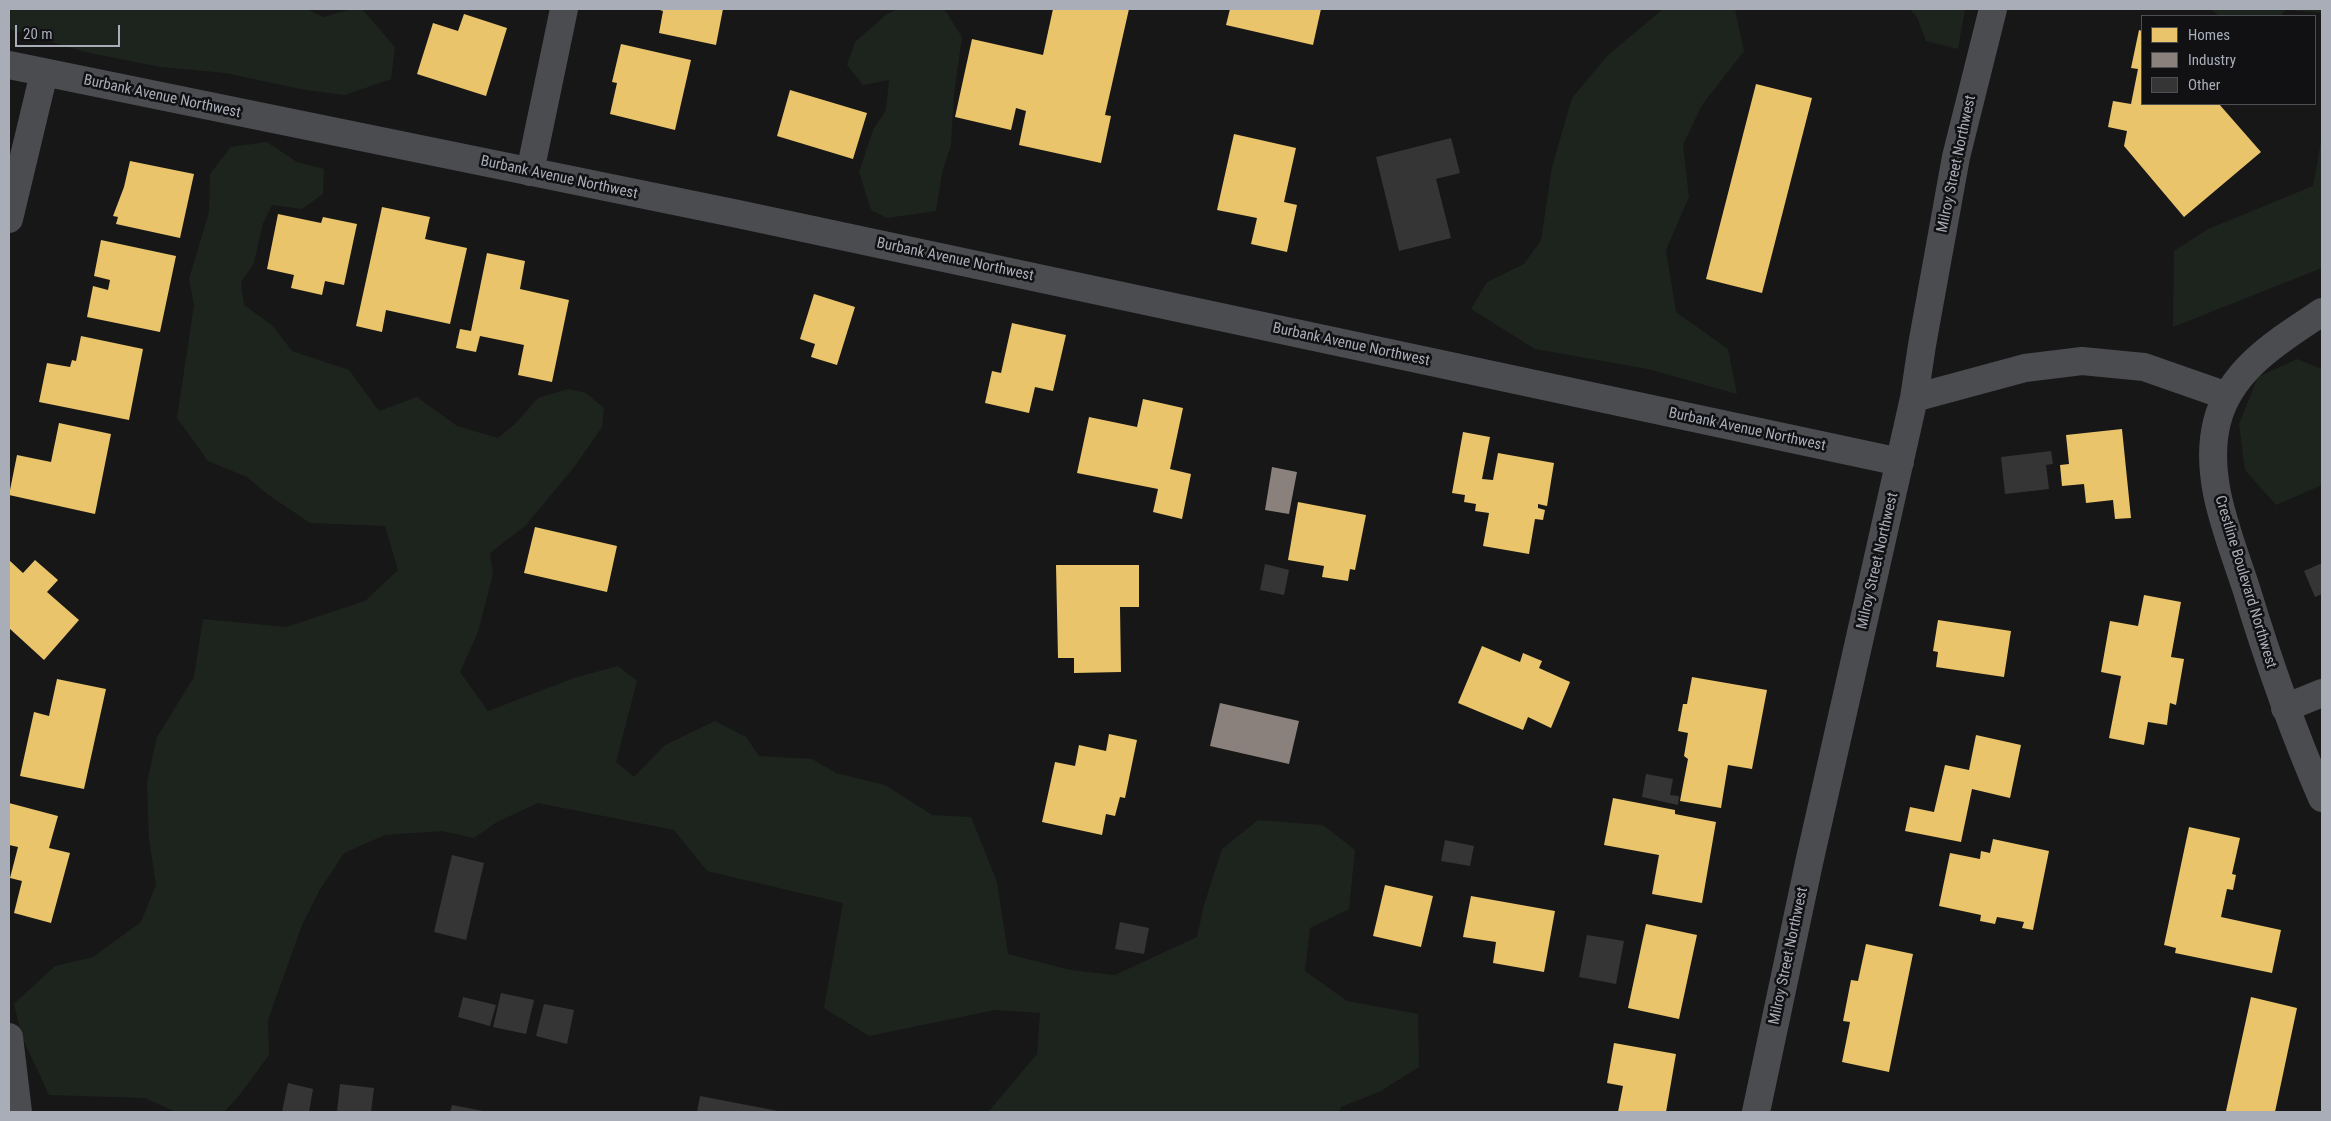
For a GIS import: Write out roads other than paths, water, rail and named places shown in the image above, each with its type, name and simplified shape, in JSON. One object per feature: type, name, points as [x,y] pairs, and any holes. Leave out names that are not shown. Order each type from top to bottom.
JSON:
[{"type":"street","points":[[530,172],[564,9]]},
{"type":"street","name":"Milroy Street Northwest","points":[[1756,1112],[1914,398],[1956,157],[1993,9]]},
{"type":"street","name":"Burbank Avenue Northwest","points":[[9,65],[738,214],[1900,462]]},
{"type":"street","points":[[9,219],[44,73]]},
{"type":"street","name":"Crestline Boulevard Northwest","points":[[2322,312],[2272,345],[2247,368],[2228,396],[2217,422],[2214,457],[2216,485],[2224,521],[2285,708],[2322,798]]},
{"type":"street","points":[[1914,398],[2025,368],[2082,361],[2144,367],[2228,396]]},
{"type":"street","points":[[2285,708],[2322,693]]},
{"type":"street","points":[[9,1037],[18,1112]]}]
